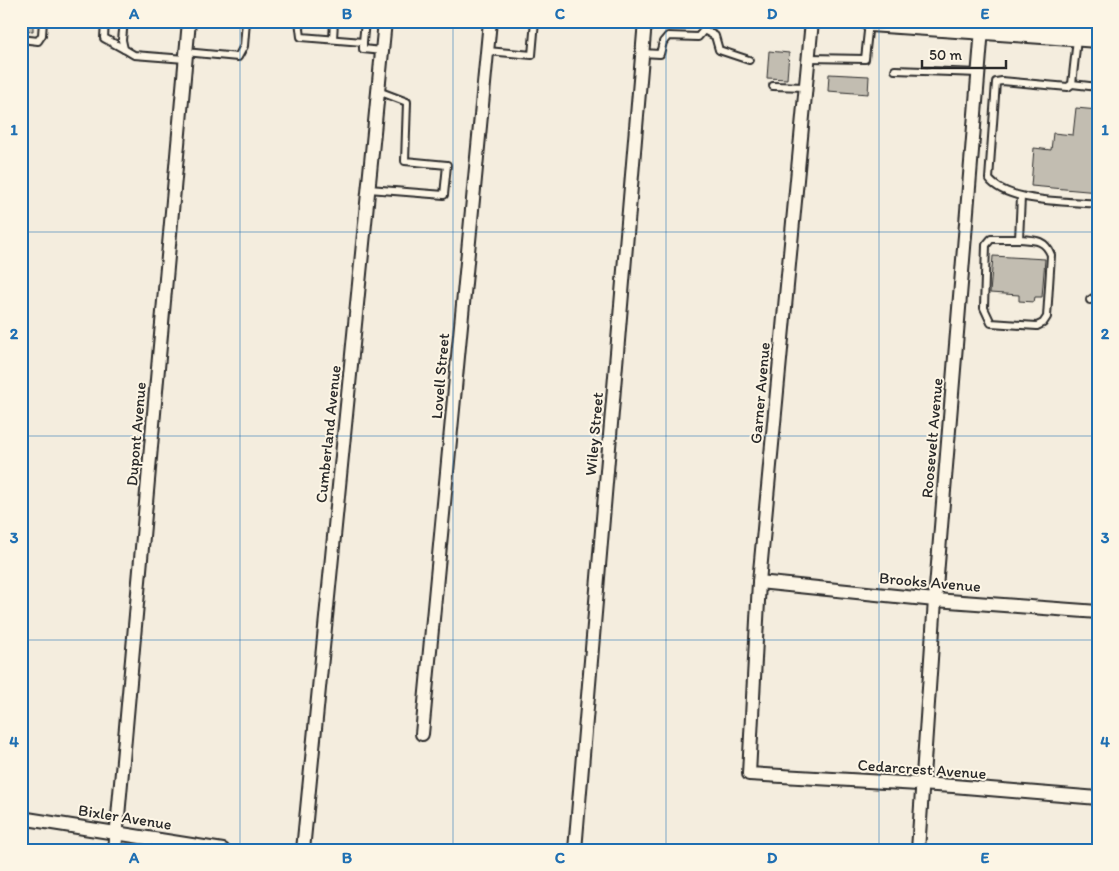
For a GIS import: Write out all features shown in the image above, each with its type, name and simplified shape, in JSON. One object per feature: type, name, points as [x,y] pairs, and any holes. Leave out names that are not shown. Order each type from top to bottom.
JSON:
[{"type":"main road","points":[[869,21],[982,29],[1014,26],[1078,36],[1098,37]]},
{"type":"street","name":"Dupont Avenue","points":[[115,850],[189,21]]},
{"type":"street","name":"Cumberland Avenue","points":[[303,850],[385,21]]},
{"type":"street","name":"Lovell Street","points":[[422,734],[490,21]]},
{"type":"street","name":"Wiley Street","points":[[575,850],[645,21]]},
{"type":"street","name":"Garner Avenue","points":[[750,769],[759,582],[812,21]]},
{"type":"street","name":"Roosevelt Avenue","points":[[918,850],[935,600],[982,29]]},
{"type":"street","name":"Brooks Avenue","points":[[759,582],[935,600],[1098,612]]},
{"type":"street","name":"Cedarcrest Avenue","points":[[750,769],[749,774],[921,784],[1098,798]]},
{"type":"street","name":"Bixler Avenue","points":[[21,818],[223,850]]},
{"type":"lane","points":[[21,39],[38,41],[42,35],[43,21]]},
{"type":"lane","points":[[105,21],[104,38],[134,55],[238,57],[242,53],[244,46],[246,21]]},
{"type":"lane","points":[[124,21],[122,40],[124,49]]},
{"type":"lane","points":[[308,22],[299,21],[301,37],[363,42]]},
{"type":"lane","points":[[365,21],[363,49],[382,51]]},
{"type":"lane","points":[[488,51],[532,54],[535,21]]},
{"type":"lane","points":[[642,52],[660,54],[663,42],[668,36],[698,37],[704,30],[705,21]]},
{"type":"lane","points":[[808,58],[865,59],[869,21]]},
{"type":"lane","points":[[325,24],[333,23],[333,39]]},
{"type":"lane","points":[[704,30],[714,36],[720,50],[749,60]]},
{"type":"lane","points":[[1072,84],[1078,36]]},
{"type":"lane","points":[[895,70],[979,73]]},
{"type":"lane","points":[[1098,87],[1072,84],[1068,87],[996,82],[989,179],[1000,190],[1021,197],[1098,204]]},
{"type":"lane","points":[[773,86],[806,87]]},
{"type":"lane","points":[[369,189],[444,196],[447,165],[405,161],[407,102],[378,91]]},
{"type":"lane","points":[[1019,239],[1021,197]]},
{"type":"lane","points":[[991,239],[1019,239],[1040,241],[1048,246],[1051,255],[1047,317],[1043,323],[1037,326],[992,323],[984,308],[986,245],[991,239]]},
{"type":"lane","points":[[1090,300],[1098,294]]},
{"type":"building","points":[[21,21],[33,21],[33,31],[21,30]]},
{"type":"building","points":[[769,51],[789,53],[787,79],[767,78]]},
{"type":"building","points":[[829,74],[869,76],[868,94],[828,91]]},
{"type":"building","points":[[1076,108],[1098,110],[1098,192],[1031,186],[1034,148],[1051,150],[1053,133],[1073,135]]},
{"type":"building","points":[[993,256],[1045,259],[1042,297],[1035,297],[1034,302],[1019,301],[1019,295],[990,293]]}]
